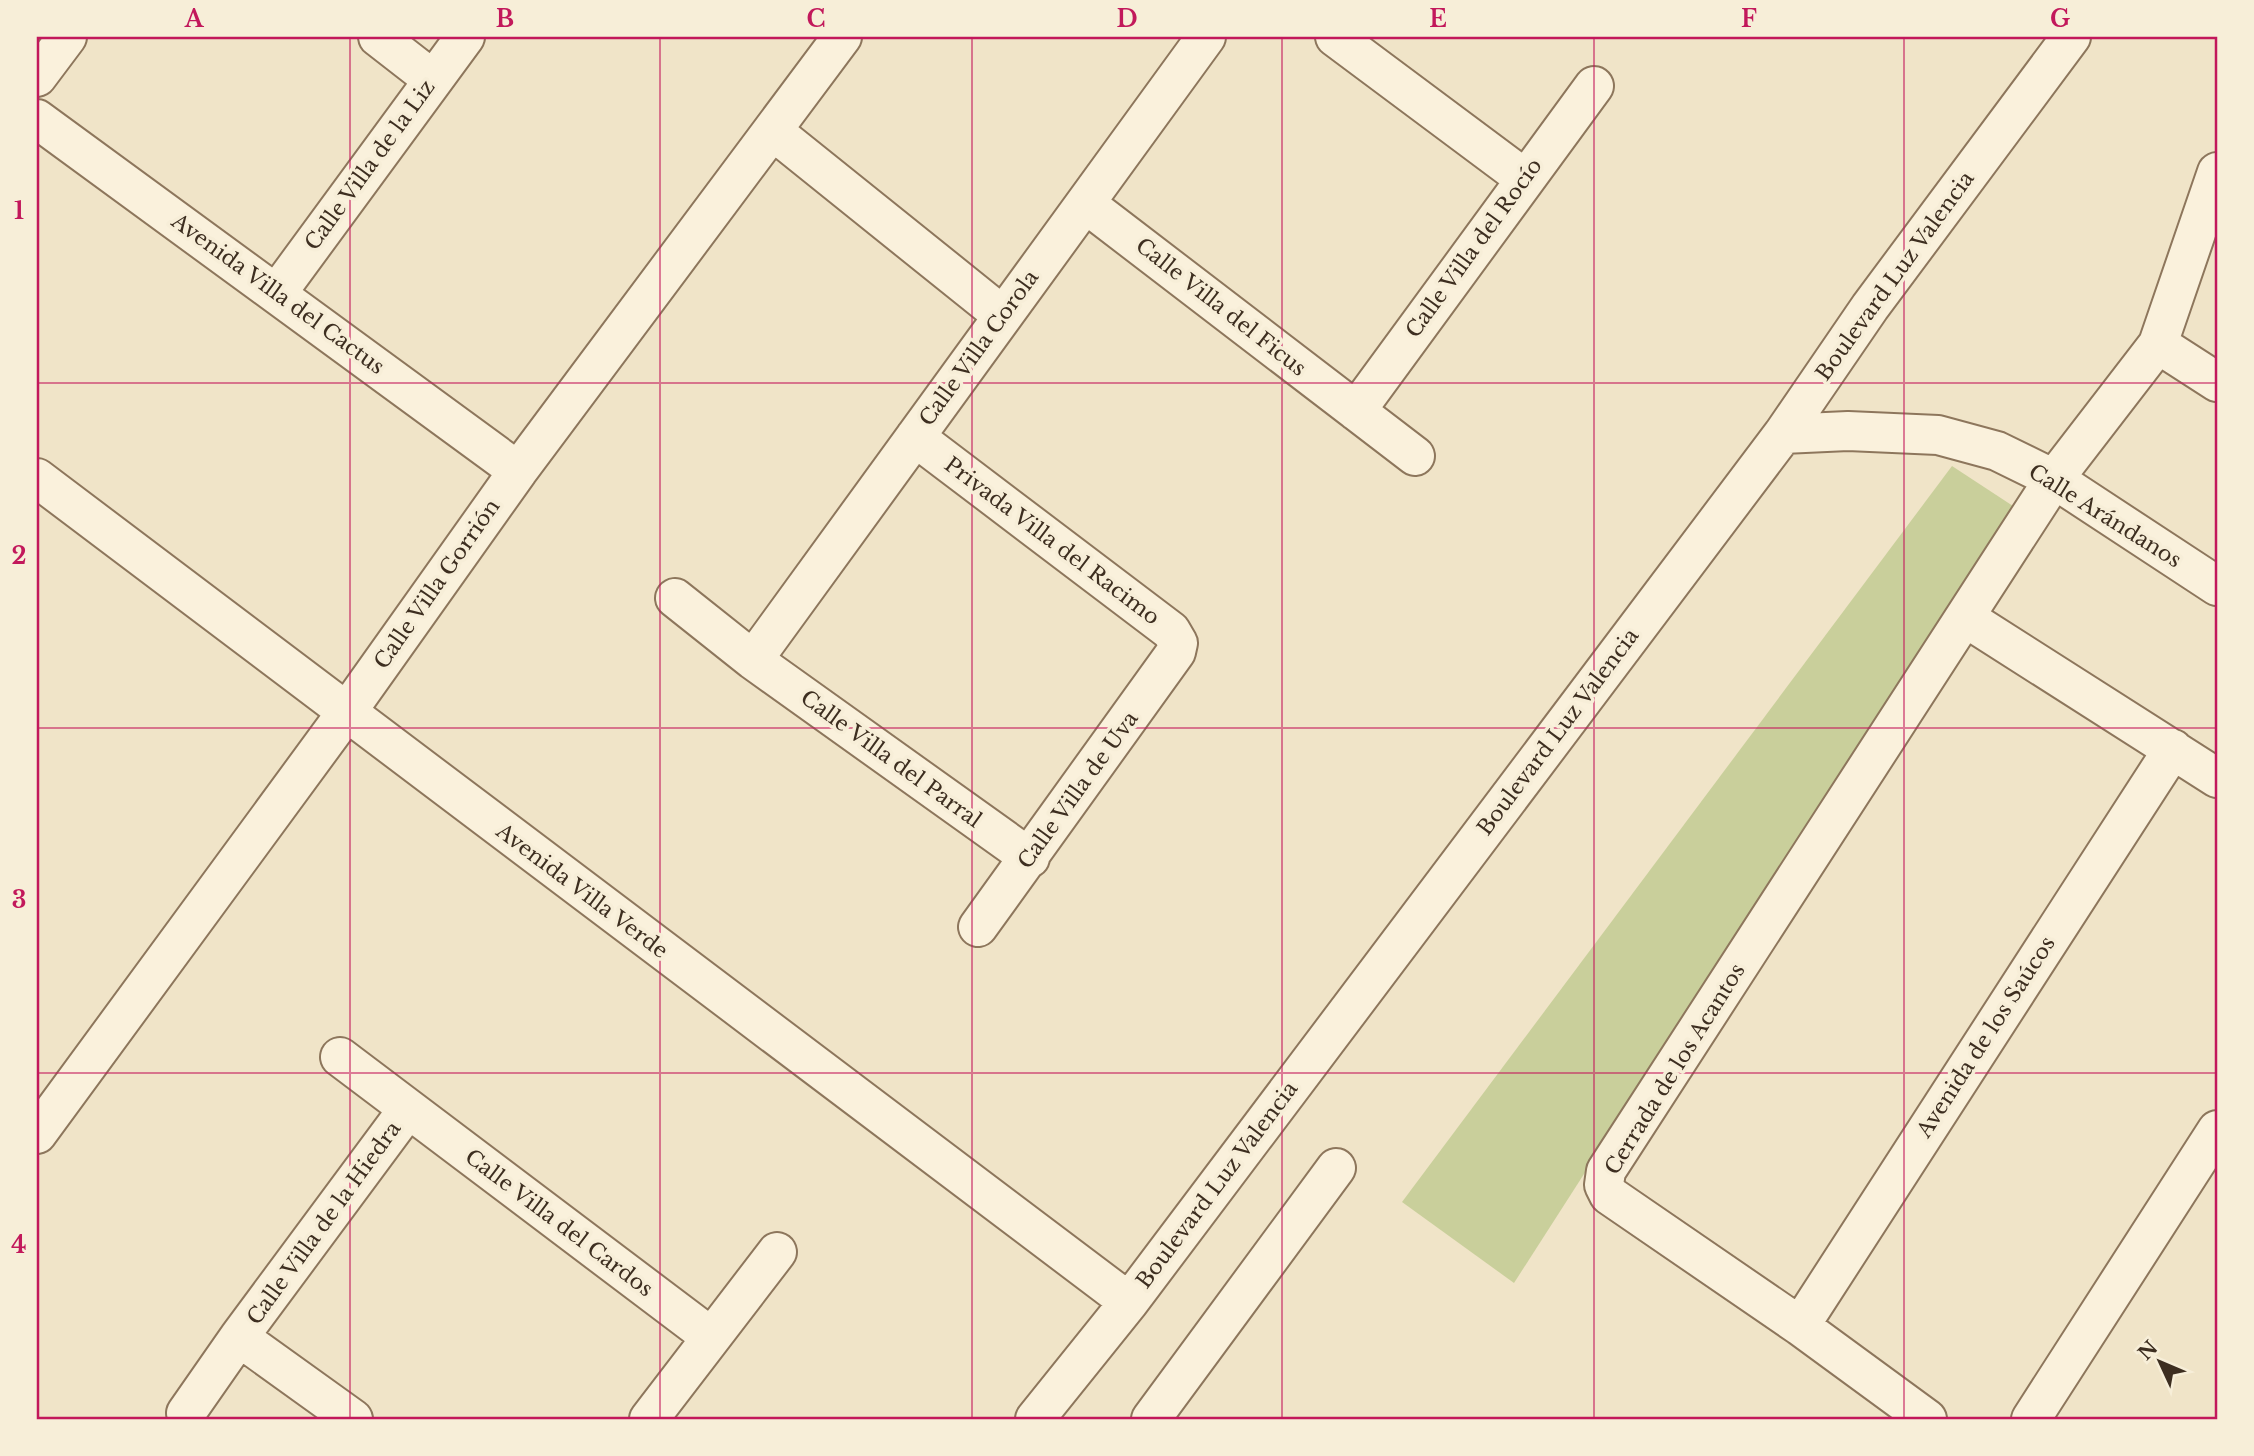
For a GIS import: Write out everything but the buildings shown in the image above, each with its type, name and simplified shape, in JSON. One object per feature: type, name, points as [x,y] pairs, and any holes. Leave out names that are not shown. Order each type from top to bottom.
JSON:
[{"type":"street","points":[[37,77],[67,37]]},
{"type":"street","points":[[378,37],[432,79]]},
{"type":"street","name":"Calle Villa de la Liz","points":[[277,293],[465,37]]},
{"type":"street","name":"Calle Villa Gorrión","points":[[37,1134],[346,713],[518,471],[842,37]]},
{"type":"street","name":"Calle Villa Corola","points":[[753,660],[1206,37]]},
{"type":"street","points":[[1335,37],[1524,178]]},
{"type":"street","name":"Boulevard Luz Valencia","points":[[1035,1419],[1129,1302],[1783,434],[1870,307],[2071,37]]},
{"type":"street","name":"Calle Villa del Rocío","points":[[1356,411],[1524,178],[1594,86]]},
{"type":"street","name":"Avenida Villa del Cactus","points":[[37,119],[518,471]]},
{"type":"street","points":[[773,131],[1002,315]]},
{"type":"street","name":"Cerrada de los Acantos","points":[[1927,1419],[1800,1326],[1609,1195],[1604,1185],[1606,1171],[2054,479],[2158,344],[2217,172]]},
{"type":"street","name":"Calle Villa del Ficus","points":[[1086,204],[1415,456]]},
{"type":"street","points":[[2158,344],[2217,382]]},
{"type":"street","name":"Calle Arándanos","points":[[1783,434],[1848,431],[1938,435],[1997,452],[2054,479],[2217,586]]},
{"type":"street","name":"Privada Villa del Racimo","points":[[915,437],[1171,631],[1178,643],[1176,652]]},
{"type":"street","name":"Avenida Villa Verde","points":[[37,478],[1129,1302]]},
{"type":"street","name":"Calle Villa del Parral","points":[[675,598],[753,660],[1030,858]]},
{"type":"street","points":[[1966,618],[2217,778]]},
{"type":"street","name":"Calle Villa de Uva","points":[[978,927],[1176,652]]},
{"type":"street","name":"Avenida de los Saúcos","points":[[1800,1326],[2172,749]]},
{"type":"street","name":"Calle Villa del Cardos","points":[[341,1057],[711,1337]]},
{"type":"street","name":"Calle Villa de la Hiedra","points":[[186,1413],[408,1109]]},
{"type":"street","points":[[2031,1419],[2217,1130]]},
{"type":"street","points":[[1151,1419],[1336,1168]]},
{"type":"street","points":[[649,1419],[777,1252]]},
{"type":"street","points":[[239,1337],[353,1419]]},
{"type":"green space","points":[[1952,466],[2013,506],[1514,1283],[1402,1202]]}]
